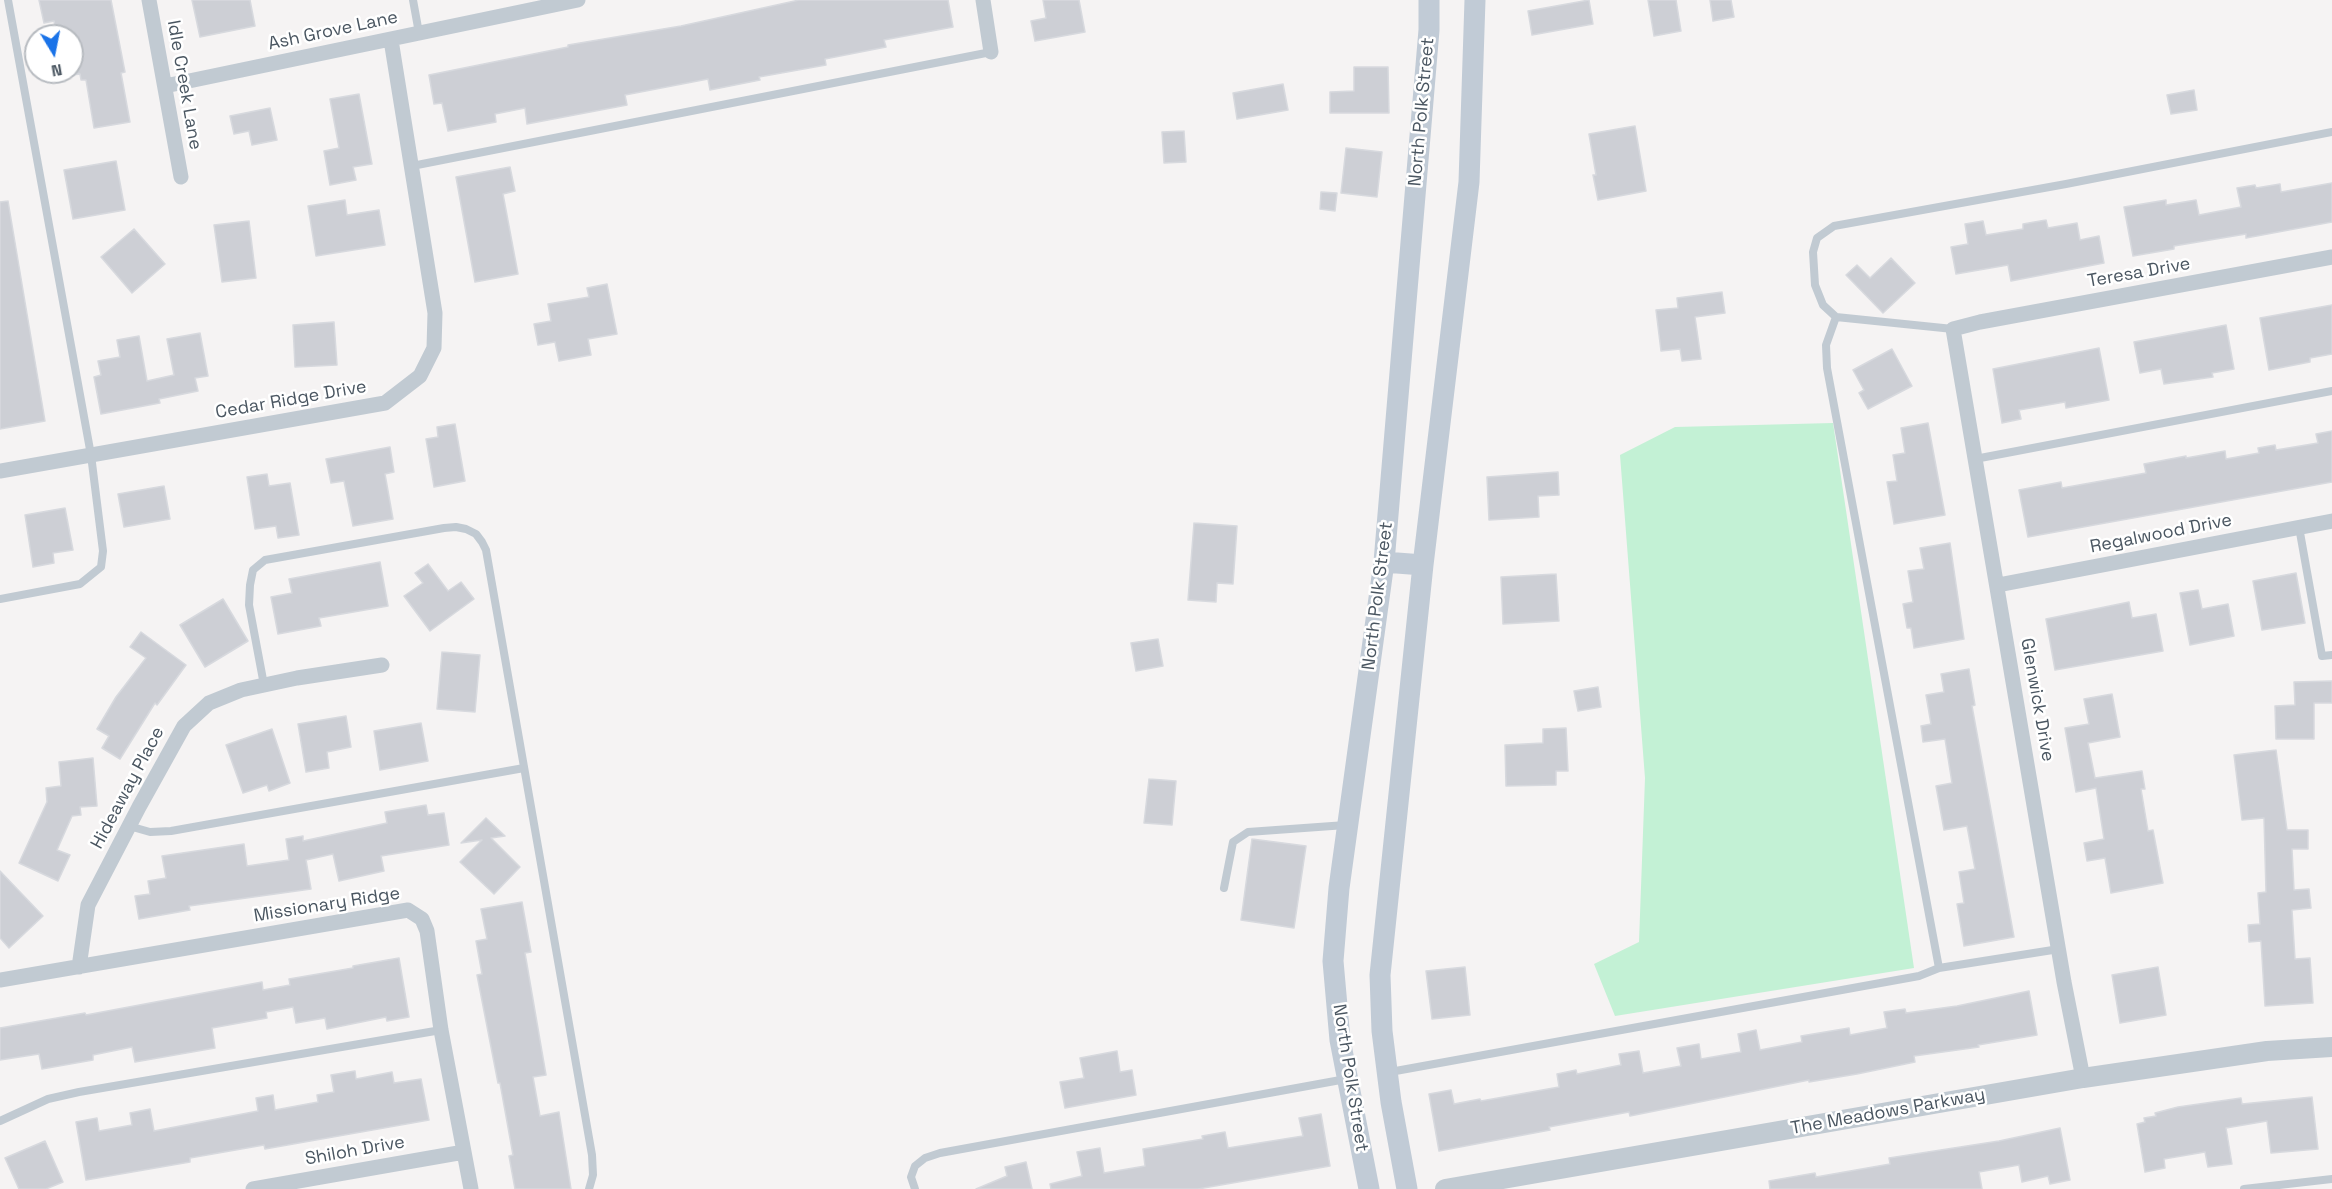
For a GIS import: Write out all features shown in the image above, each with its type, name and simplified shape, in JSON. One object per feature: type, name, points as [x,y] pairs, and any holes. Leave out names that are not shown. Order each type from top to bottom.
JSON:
[{"type":"main road","name":"North Polk Street","points":[[1369,1189],[1340,1040],[1333,961],[1347,825],[1384,562],[1430,30],[1429,0]]},
{"type":"main road","name":"North Polk Street","points":[[1407,1189],[1387,1072],[1382,1031],[1380,975],[1423,565],[1468,182],[1475,0]]},
{"type":"main road","points":[[1384,562],[1423,565]]},
{"type":"street","name":"Idle Creek Lane","points":[[149,0],[181,177]]},
{"type":"street","name":"Ash Grove Lane","points":[[165,86],[391,40],[545,3],[578,0]]},
{"type":"street","points":[[983,0],[990,52]]},
{"type":"street","name":"Cedar Ridge Drive","points":[[0,471],[385,403],[420,376],[434,348],[435,313],[391,40]]},
{"type":"street","name":"Teresa Drive","points":[[1953,329],[1980,322],[2332,257]]},
{"type":"street","name":"Glenwick Drive","points":[[1953,329],[2083,1078]]},
{"type":"street","name":"Regalwood Drive","points":[[1998,585],[2332,521]]},
{"type":"street","name":"Hideaway Place","points":[[79,967],[88,905],[184,726],[209,703],[241,690],[382,664]]},
{"type":"street","name":"Missionary Ridge","points":[[0,980],[408,910],[422,919],[427,931],[441,1030],[471,1189]]},
{"type":"street","name":"The Meadows Parkway","points":[[1445,1189],[2083,1078],[2267,1051],[2332,1047]]},
{"type":"street","name":"Shiloh Drive","points":[[253,1189],[464,1152]]},
{"type":"lane","points":[[0,599],[80,584],[101,567],[103,551],[91,455],[8,0]]},
{"type":"lane","points":[[413,0],[419,33]]},
{"type":"lane","points":[[412,166],[990,52]]},
{"type":"lane","points":[[1953,329],[1836,317],[1822,306],[1815,285],[1812,268],[1817,238],[1834,226],[2332,132]]},
{"type":"lane","points":[[1836,317],[1826,345],[1827,368],[1939,968]]},
{"type":"lane","points":[[1975,459],[2332,391]]},
{"type":"lane","points":[[2299,527],[2322,656],[2332,655]]},
{"type":"lane","points":[[264,685],[249,605],[253,570],[265,560],[444,528],[466,529],[476,534],[486,550],[592,1155],[593,1175],[590,1189]]},
{"type":"lane","points":[[129,826],[150,832],[171,831],[524,768]]},
{"type":"lane","points":[[1224,888],[1233,842],[1248,832],[1347,825]]},
{"type":"lane","points":[[1387,1072],[1919,976],[1939,968],[2059,949]]},
{"type":"lane","points":[[0,1121],[48,1099],[79,1092],[441,1030]]},
{"type":"lane","points":[[915,1189],[911,1177],[915,1166],[925,1158],[940,1153],[1348,1078]]},
{"type":"lane","points":[[2244,1189],[2332,1179]]},
{"type":"green space","points":[[1833,423],[1914,968],[1615,1016],[1594,964],[1639,942],[1645,778],[1620,455],[1675,427]]},
{"type":"building","points":[[39,0],[111,0],[125,72],[121,73],[130,122],[94,128],[86,80],[84,80],[84,24],[55,24],[54,21],[44,23]]},
{"type":"building","points":[[192,0],[250,0],[255,26],[200,37]]},
{"type":"building","points":[[799,0],[948,0],[953,27],[884,40],[886,47],[825,59],[826,65],[759,77],[760,80],[710,90],[708,79],[625,95],[627,105],[527,124],[525,108],[495,114],[496,122],[448,131],[442,103],[434,104],[429,75],[568,47],[568,45],[681,26]]},
{"type":"building","points":[[1043,0],[1079,0],[1085,32],[1035,41],[1031,21],[1046,18]]},
{"type":"building","points":[[1589,0],[1593,24],[1532,35],[1528,11]]},
{"type":"building","points":[[1648,0],[1676,0],[1681,31],[1654,36]]},
{"type":"building","points":[[1710,0],[1731,0],[1734,17],[1713,21]]},
{"type":"building","points":[[1354,67],[1388,67],[1389,113],[1330,113],[1330,92],[1354,91]]},
{"type":"building","points":[[1283,84],[1288,110],[1237,119],[1233,93]]},
{"type":"building","points":[[2194,90],[2197,110],[2171,114],[2167,95]]},
{"type":"building","points":[[359,94],[372,164],[353,167],[356,180],[330,185],[324,151],[339,148],[330,99]]},
{"type":"building","points":[[270,108],[277,140],[252,145],[249,131],[234,134],[230,116]]},
{"type":"building","points":[[1635,126],[1646,191],[1598,200],[1589,134]]},
{"type":"building","points":[[1184,131],[1186,162],[1164,163],[1162,132]]},
{"type":"building","points":[[1346,148],[1382,152],[1377,197],[1341,193]]},
{"type":"building","points":[[116,161],[125,210],[73,219],[64,170]]},
{"type":"building","points":[[510,167],[515,191],[503,194],[518,274],[475,282],[456,177]]},
{"type":"building","points":[[2332,183],[2332,222],[2246,238],[2246,234],[2174,246],[2174,249],[2133,256],[2124,207],[2166,200],[2166,205],[2196,200],[2199,215],[2241,207],[2237,188],[2280,184],[2281,192]]},
{"type":"building","points":[[1321,192],[1337,193],[1335,211],[1320,209]]},
{"type":"building","points":[[345,200],[347,215],[379,210],[385,245],[316,256],[308,206]]},
{"type":"building","points":[[8,201],[45,421],[0,429],[0,202]]},
{"type":"building","points":[[2046,220],[2048,228],[2077,223],[2080,240],[2099,236],[2104,263],[2011,281],[2008,265],[1956,274],[1951,247],[1968,244],[1965,224],[1983,221],[1986,235],[2023,229],[2023,224]]},
{"type":"building","points":[[249,221],[256,278],[222,282],[214,225]]},
{"type":"building","points":[[134,229],[165,264],[132,293],[101,257]]},
{"type":"building","points":[[1891,258],[1915,283],[1883,313],[1846,275],[1857,265],[1870,278]]},
{"type":"building","points":[[607,284],[617,334],[588,339],[591,355],[559,361],[555,342],[538,345],[534,324],[551,321],[548,304],[589,297],[587,288]]},
{"type":"building","points":[[1722,292],[1725,313],[1695,317],[1701,359],[1682,361],[1680,349],[1661,351],[1656,310],[1678,308],[1677,298]]},
{"type":"building","points":[[2332,305],[2332,354],[2310,358],[2310,362],[2269,370],[2260,318]]},
{"type":"building","points":[[334,322],[337,365],[295,367],[293,325]]},
{"type":"building","points":[[2226,325],[2234,369],[2212,373],[2213,377],[2164,384],[2161,369],[2140,373],[2134,342]]},
{"type":"building","points":[[200,333],[208,376],[195,378],[198,391],[159,399],[160,403],[101,414],[94,377],[101,375],[98,361],[120,357],[117,340],[139,336],[147,381],[174,375],[167,339]]},
{"type":"building","points":[[2099,348],[2109,400],[2066,408],[2065,402],[2019,410],[2021,419],[2002,423],[1993,369]]},
{"type":"building","points":[[1892,349],[1912,386],[1868,409],[1859,393],[1864,390],[1853,370]]},
{"type":"building","points":[[1928,423],[1945,515],[1894,524],[1887,482],[1897,481],[1893,455],[1905,453],[1901,428]]},
{"type":"building","points":[[455,424],[465,481],[434,487],[426,439],[438,437],[437,427]]},
{"type":"building","points":[[2332,431],[2332,482],[2028,537],[2019,490],[2061,482],[2062,488],[2146,473],[2144,464],[2186,456],[2186,458],[2225,451],[2226,459],[2259,453],[2258,448],[2275,445],[2276,450],[2318,443],[2316,434]]},
{"type":"building","points":[[390,447],[394,472],[385,474],[393,519],[353,526],[344,481],[331,483],[326,459]]},
{"type":"building","points":[[1558,472],[1559,495],[1538,496],[1539,517],[1489,520],[1487,477]]},
{"type":"building","points":[[267,474],[269,486],[290,483],[299,535],[278,538],[276,526],[255,529],[247,477]]},
{"type":"building","points":[[164,486],[170,519],[124,527],[118,494]]},
{"type":"building","points":[[65,508],[73,550],[53,553],[54,563],[33,567],[25,515]]},
{"type":"building","points":[[1194,523],[1237,526],[1233,584],[1217,583],[1216,602],[1188,600]]},
{"type":"building","points":[[1950,543],[1964,639],[1914,648],[1911,628],[1907,628],[1903,604],[1913,602],[1908,571],[1924,569],[1920,548]]},
{"type":"building","points":[[380,562],[388,606],[319,618],[321,626],[278,634],[271,597],[292,593],[289,579]]},
{"type":"building","points":[[428,564],[448,591],[461,582],[474,599],[430,631],[404,596],[423,583],[415,573]]},
{"type":"building","points":[[2296,573],[2305,623],[2262,630],[2253,581]]},
{"type":"building","points":[[1556,574],[1559,621],[1503,624],[1501,577]]},
{"type":"building","points":[[2198,590],[2202,609],[2228,604],[2234,636],[2190,645],[2180,593]]},
{"type":"building","points":[[223,599],[248,641],[205,667],[180,625]]},
{"type":"building","points":[[2129,602],[2132,618],[2156,614],[2163,651],[2055,670],[2046,619]]},
{"type":"building","points":[[141,632],[186,665],[157,705],[155,703],[120,759],[102,748],[109,736],[97,729],[116,697],[146,658],[130,647]]},
{"type":"building","points":[[1158,639],[1163,666],[1136,671],[1131,643]]},
{"type":"building","points":[[442,652],[480,655],[475,712],[437,709]]},
{"type":"building","points":[[1969,669],[1975,705],[1972,706],[2014,937],[1964,946],[1957,904],[1964,903],[1959,872],[1975,869],[1967,826],[1944,830],[1936,786],[1952,783],[1945,739],[1923,742],[1921,726],[1931,724],[1926,695],[1944,692],[1941,674]]},
{"type":"building","points":[[2332,681],[2332,703],[2314,703],[2314,739],[2276,739],[2275,706],[2295,705],[2294,682]]},
{"type":"building","points":[[1598,687],[1601,707],[1578,711],[1574,691]]},
{"type":"building","points":[[2112,694],[2120,737],[2088,743],[2095,778],[2142,771],[2145,789],[2141,789],[2148,831],[2153,830],[2163,883],[2111,893],[2105,858],[2087,861],[2084,843],[2104,839],[2096,788],[2076,792],[2065,728],[2089,724],[2084,699]]},
{"type":"building","points":[[346,716],[351,747],[327,752],[329,768],[306,772],[298,724]]},
{"type":"building","points":[[421,723],[428,761],[380,770],[374,731]]},
{"type":"building","points":[[1566,728],[1568,771],[1556,771],[1556,785],[1506,786],[1505,745],[1543,743],[1543,729]]},
{"type":"building","points":[[272,729],[290,783],[269,791],[267,785],[243,793],[226,745]]},
{"type":"building","points":[[2276,750],[2287,830],[2308,830],[2308,849],[2292,849],[2294,890],[2309,889],[2311,908],[2292,910],[2295,959],[2310,958],[2313,1003],[2265,1006],[2261,941],[2249,942],[2248,925],[2260,924],[2258,893],[2266,892],[2264,818],[2242,820],[2234,755]]},
{"type":"building","points":[[93,758],[97,806],[80,807],[81,815],[72,816],[57,850],[70,855],[58,881],[19,863],[47,802],[46,788],[61,786],[59,762]]},
{"type":"building","points":[[1149,779],[1176,781],[1172,825],[1144,823]]},
{"type":"building","points":[[426,805],[428,815],[444,813],[449,845],[381,856],[384,871],[339,881],[333,854],[306,860],[311,889],[189,906],[190,910],[139,919],[135,896],[150,894],[148,881],[166,878],[162,856],[244,844],[247,866],[289,860],[286,839],[303,836],[303,841],[387,823],[385,812]]},
{"type":"building","points":[[486,818],[505,836],[491,838],[520,867],[494,894],[460,862],[482,840],[461,843]]},
{"type":"building","points":[[1252,839],[1306,846],[1294,928],[1241,920]]},
{"type":"building","points":[[0,871],[43,916],[9,948],[0,938]]},
{"type":"building","points":[[522,902],[531,952],[525,953],[546,1075],[533,1077],[540,1116],[559,1112],[571,1189],[515,1189],[509,1156],[513,1155],[477,975],[482,974],[476,941],[487,939],[481,909]]},
{"type":"building","points":[[399,958],[409,1017],[387,1021],[386,1017],[327,1029],[325,1018],[296,1023],[293,1007],[266,1012],[267,1018],[212,1028],[215,1048],[135,1062],[132,1047],[93,1055],[93,1060],[42,1069],[39,1054],[0,1060],[0,1028],[85,1013],[86,1015],[262,982],[263,990],[290,985],[289,979]]},
{"type":"building","points":[[1465,967],[1470,1015],[1432,1019],[1426,971]]},
{"type":"building","points":[[2158,967],[2166,1015],[2120,1023],[2112,975]]},
{"type":"building","points":[[2029,991],[2037,1035],[1978,1045],[1979,1047],[1914,1056],[1915,1062],[1857,1074],[1809,1082],[1809,1080],[1630,1116],[1629,1112],[1439,1151],[1429,1094],[1451,1090],[1454,1104],[1480,1099],[1481,1101],[1559,1087],[1557,1074],[1576,1070],[1577,1074],[1621,1065],[1619,1054],[1639,1051],[1643,1073],[1681,1066],[1677,1048],[1699,1044],[1701,1059],[1741,1052],[1738,1034],[1756,1030],[1760,1050],[1802,1042],[1801,1036],[1849,1028],[1850,1035],[1887,1028],[1884,1012],[1905,1009],[1906,1013],[1957,1006]]},
{"type":"building","points":[[1117,1051],[1120,1072],[1132,1070],[1136,1095],[1065,1108],[1060,1082],[1084,1078],[1080,1058]]},
{"type":"building","points":[[355,1071],[356,1079],[392,1072],[394,1083],[421,1079],[429,1120],[265,1149],[264,1145],[190,1158],[190,1162],[86,1180],[76,1122],[97,1118],[99,1131],[132,1125],[130,1113],[150,1109],[154,1131],[258,1111],[256,1098],[273,1095],[275,1110],[318,1102],[317,1095],[334,1092],[331,1075]]},
{"type":"building","points":[[2312,1097],[2318,1149],[2271,1153],[2267,1121],[2226,1128],[2232,1164],[2208,1167],[2205,1152],[2164,1159],[2165,1168],[2145,1172],[2137,1124],[2145,1122],[2144,1118],[2156,1116],[2155,1113],[2178,1107],[2241,1098],[2242,1104]]},
{"type":"building","points":[[1321,1114],[1330,1166],[1198,1189],[1051,1189],[1050,1184],[1082,1176],[1077,1152],[1100,1148],[1104,1173],[1145,1166],[1143,1149],[1203,1139],[1202,1136],[1225,1132],[1228,1148],[1303,1136],[1299,1118]]},
{"type":"building","points":[[2060,1128],[2070,1180],[2050,1184],[2048,1176],[2022,1182],[2019,1165],[1979,1172],[1982,1189],[1770,1189],[1769,1181],[1815,1173],[1816,1177],[1890,1164],[1889,1158],[1999,1141]]},
{"type":"building","points":[[45,1141],[63,1182],[46,1189],[19,1189],[5,1158]]},
{"type":"building","points":[[1026,1162],[1032,1189],[976,1189],[1007,1176],[1005,1167]]}]
